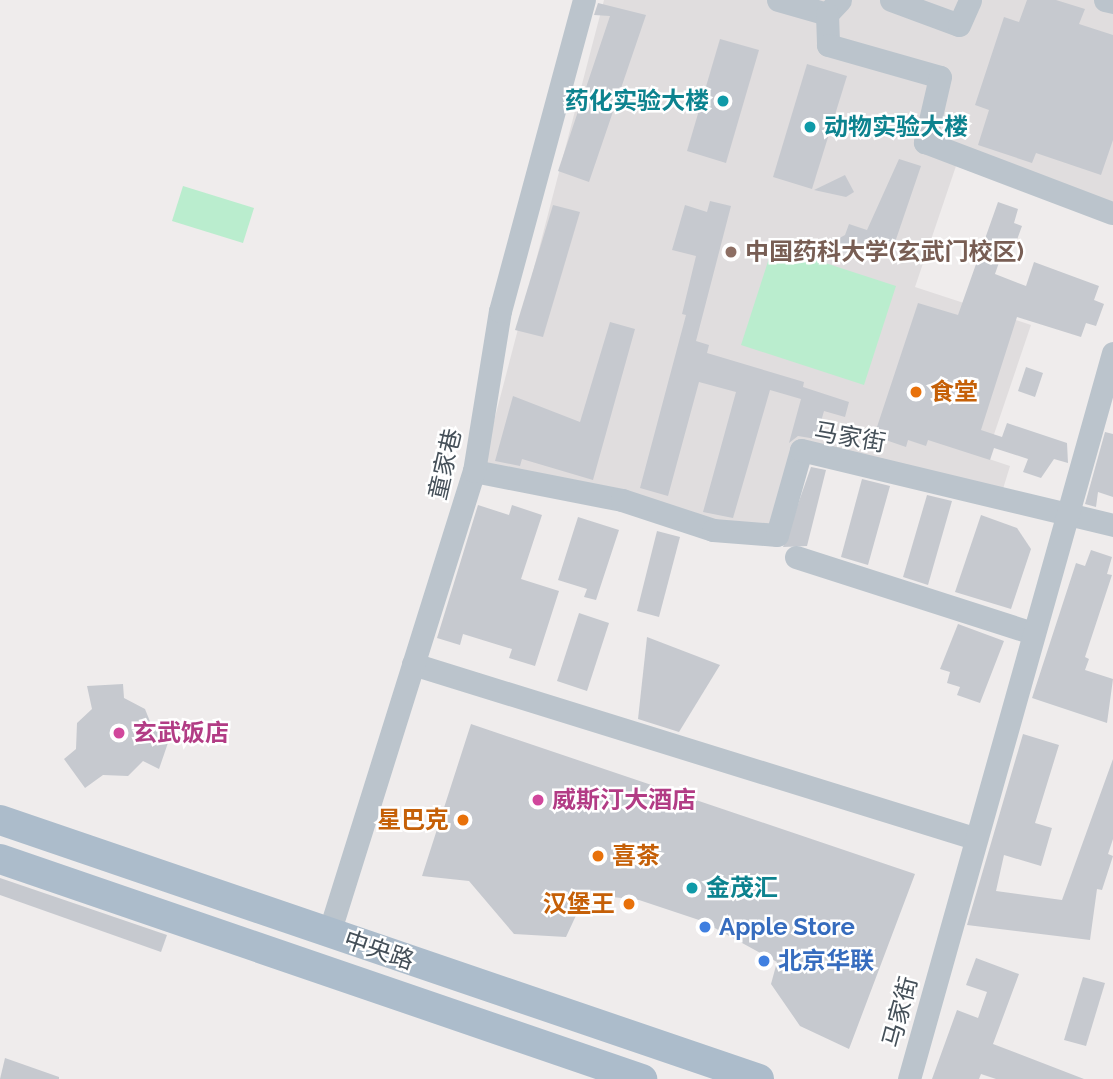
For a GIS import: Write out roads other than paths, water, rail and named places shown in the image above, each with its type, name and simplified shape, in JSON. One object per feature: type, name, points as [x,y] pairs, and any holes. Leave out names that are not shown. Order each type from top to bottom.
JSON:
[{"type":"main road","name":"中央路","points":[[0,820],[759,1079]]},
{"type":"main road","name":"中央路","points":[[0,859],[642,1079]]},
{"type":"street","name":"童家巷","points":[[328,933],[474,471],[500,311],[584,0]]},
{"type":"street","points":[[778,0],[833,7],[828,45],[940,77],[925,142],[1112,213]]},
{"type":"street","points":[[891,0],[960,25],[970,0]]},
{"type":"street","points":[[1105,0],[1113,2]]},
{"type":"street","name":"马家街","points":[[909,1079],[974,838],[1069,515],[1113,353]]},
{"type":"street","name":"马家街","points":[[474,471],[622,499],[713,530],[777,535],[801,450],[1069,515]]},
{"type":"street","points":[[1069,515],[1113,525]]},
{"type":"street","points":[[796,557],[1033,634]]},
{"type":"street","points":[[413,664],[974,838]]},
{"type":"place","name":"药化实验大楼","points":[[723,101]]},
{"type":"place","name":"动物实验大楼","points":[[810,127]]},
{"type":"place","name":"中国药科大学(玄武门校区)","points":[[731,252]]},
{"type":"place","name":"食堂","points":[[916,392]]},
{"type":"place","name":"玄武饭店","points":[[119,733]]},
{"type":"place","name":"威斯汀大酒店","points":[[538,800]]},
{"type":"place","name":"星巴克","points":[[463,820]]},
{"type":"place","name":"喜茶","points":[[598,856]]},
{"type":"place","name":"金茂汇","points":[[692,888]]},
{"type":"place","name":"汉堡王","points":[[629,904]]},
{"type":"place","name":"Apple Store","points":[[705,927]]},
{"type":"place","name":"北京华联","points":[[764,961]]}]
